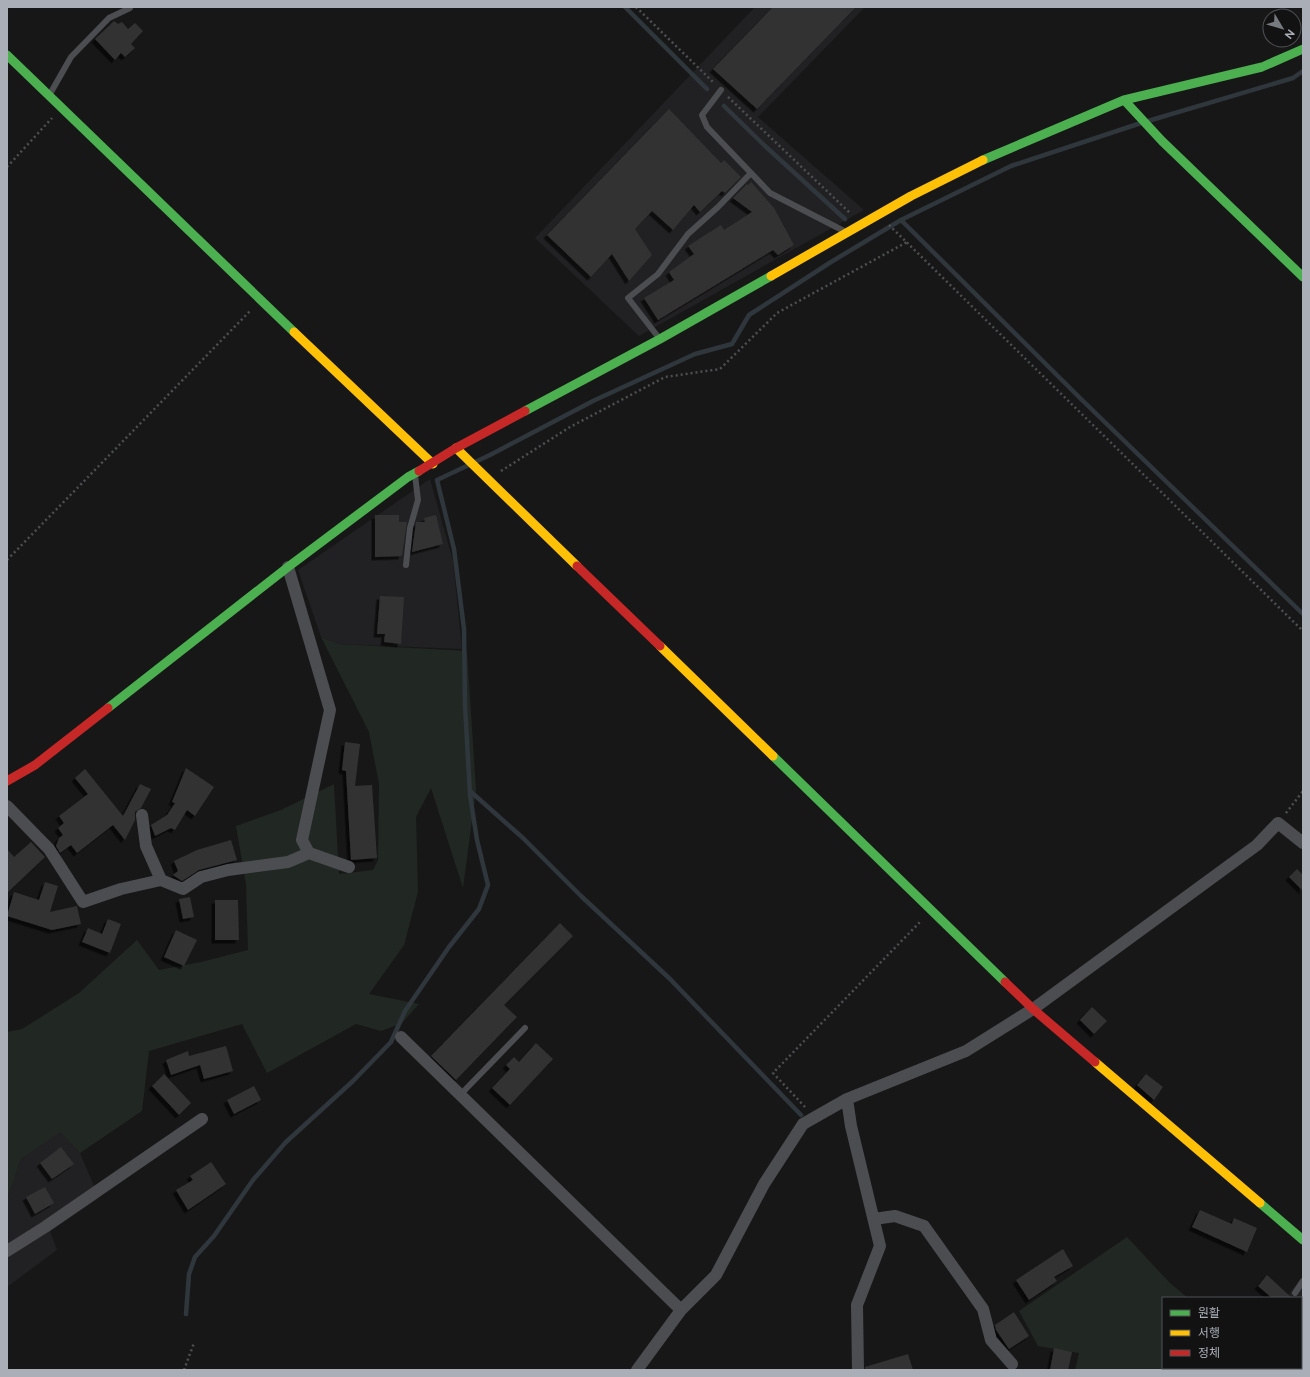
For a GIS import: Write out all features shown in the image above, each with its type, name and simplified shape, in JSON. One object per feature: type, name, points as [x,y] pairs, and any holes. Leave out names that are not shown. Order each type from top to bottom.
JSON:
[{"type":"street","points":[[7,781],[35,765],[288,567],[414,474],[433,464],[456,448],[660,339],[911,196],[986,159],[1124,100],[1262,67],[1303,49]]},
{"type":"street","points":[[7,54],[260,300],[433,464]]},
{"type":"street","points":[[1124,100],[1162,141],[1303,277]]},
{"type":"street","points":[[456,448],[1033,1009],[1303,1240]]},
{"type":"street","points":[[288,567],[330,710],[302,840],[309,853],[349,867]]},
{"type":"street","points":[[7,806],[49,850],[83,902],[121,889],[161,880],[183,889],[201,877],[228,870],[288,862],[309,853]]},
{"type":"street","points":[[142,815],[146,846],[161,880]]},
{"type":"street","points":[[637,1370],[681,1310],[716,1274],[764,1184],[803,1124],[848,1099],[966,1051],[1033,1009],[1257,845],[1278,823],[1303,843]]},
{"type":"street","points":[[401,1036],[681,1310]]},
{"type":"street","points":[[848,1099],[851,1126],[880,1246],[857,1305],[858,1370]]},
{"type":"street","points":[[7,1251],[45,1228],[202,1119]]},
{"type":"street","points":[[874,1219],[895,1216],[924,1226],[983,1309],[991,1340],[1012,1364]]},
{"type":"lane","points":[[50,96],[71,57],[109,18],[130,8]]},
{"type":"lane","points":[[721,90],[702,115],[707,127],[770,193],[848,232]]},
{"type":"lane","points":[[660,339],[628,298],[658,274],[688,234],[718,207],[751,173]]},
{"type":"lane","points":[[406,565],[410,528],[418,500],[414,474]]},
{"type":"lane","points":[[461,1094],[525,1028]]},
{"type":"lane","points":[[1295,1293],[1303,1281]]},
{"type":"path","points":[[636,7],[862,224]]},
{"type":"path","points":[[7,167],[61,107]]},
{"type":"path","points":[[890,226],[1303,631]]},
{"type":"path","points":[[488,479],[570,427],[665,377],[720,369],[777,313],[907,242]]},
{"type":"path","points":[[7,560],[260,300]]},
{"type":"path","points":[[1278,823],[1303,791]]},
{"type":"path","points":[[805,1107],[773,1073],[931,910]]},
{"type":"path","points":[[184,1370],[194,1343]]},
{"type":"shaded area","points":[[755,7],[865,7],[758,117],[864,210],[639,336],[535,238]]},
{"type":"shaded area","points":[[430,479],[453,561],[462,649],[340,644],[321,637],[298,570]]},
{"type":"shaded area","points":[[321,637],[340,644],[467,651],[476,790],[463,888],[431,788],[416,817],[418,892],[404,945],[369,994],[419,1004],[402,1023],[381,1031],[356,1024],[267,1073],[242,1024],[149,1051],[142,1111],[80,1153],[60,1132],[21,1159],[10,1192],[7,1195],[7,1032],[22,1029],[79,993],[137,940],[159,970],[201,962],[248,950],[246,884],[236,826],[281,810],[334,784],[339,874],[373,870],[378,860],[379,784],[369,732]]},
{"type":"shaded area","points":[[60,1131],[80,1153],[99,1198],[50,1231],[57,1250],[7,1287],[7,1195],[10,1192],[21,1159]]},
{"type":"shaded area","points":[[1127,1237],[1170,1283],[1187,1297],[1162,1297],[1162,1369],[1274,1369],[1075,1370],[1079,1353],[1038,1346],[1019,1311]]},
{"type":"shaded area","points":[[1303,1275],[1303,1339],[1302,1297],[1287,1297]]},
{"type":"building","points":[[773,7],[856,7],[757,109],[713,69]]},
{"type":"building","points":[[114,21],[118,24],[122,22],[128,29],[135,23],[143,31],[131,44],[135,48],[125,57],[121,53],[115,60],[95,39]]},
{"type":"building","points":[[669,109],[721,163],[724,160],[741,177],[725,193],[722,191],[700,212],[694,205],[673,230],[652,211],[635,229],[652,255],[629,281],[612,254],[591,277],[547,235]]},
{"type":"building","points":[[751,182],[774,208],[794,245],[778,255],[773,250],[658,320],[644,298],[674,280],[669,272],[694,254],[688,246],[721,225],[724,230],[752,212],[733,198]]},
{"type":"building","points":[[375,515],[399,515],[399,522],[407,522],[402,556],[375,557]]},
{"type":"building","points":[[436,515],[443,544],[412,552],[416,522],[425,522],[424,518]]},
{"type":"building","points":[[380,596],[404,597],[401,644],[384,642],[385,634],[377,634]]},
{"type":"building","points":[[345,742],[360,744],[355,786],[372,785],[377,858],[351,860],[346,771],[342,770]]},
{"type":"building","points":[[186,768],[214,787],[195,816],[187,810],[175,830],[171,828],[155,836],[151,825],[167,815],[175,803],[172,802]]},
{"type":"building","points":[[85,769],[123,816],[140,784],[151,789],[141,808],[135,812],[135,820],[125,840],[113,825],[77,853],[71,845],[60,853],[56,846],[59,838],[63,835],[58,828],[64,823],[59,816],[88,794],[75,778]]},
{"type":"building","points":[[231,840],[237,860],[199,870],[182,881],[173,875],[178,871],[174,861],[197,850]]},
{"type":"building","points":[[31,842],[45,857],[7,893],[7,849],[14,857]]},
{"type":"building","points":[[1297,869],[1303,875],[1303,891],[1289,877]]},
{"type":"building","points":[[45,882],[58,886],[50,912],[77,906],[81,924],[52,930],[7,916],[14,892],[39,900]]},
{"type":"building","points":[[190,897],[194,917],[183,919],[179,899]]},
{"type":"building","points":[[215,900],[238,900],[239,940],[215,940]]},
{"type":"building","points":[[108,919],[121,924],[110,953],[82,942],[88,928],[102,934]]},
{"type":"building","points":[[560,923],[573,936],[504,1005],[517,1017],[456,1080],[431,1056]]},
{"type":"building","points":[[176,930],[197,940],[184,966],[164,957]]},
{"type":"building","points":[[1092,1007],[1107,1021],[1094,1034],[1080,1020]]},
{"type":"building","points":[[536,1043],[553,1059],[510,1105],[492,1088],[510,1069],[506,1065],[514,1057],[519,1062]]},
{"type":"building","points":[[226,1046],[233,1071],[204,1079],[200,1065],[171,1075],[166,1060],[188,1051],[189,1056]]},
{"type":"building","points":[[164,1074],[191,1103],[179,1115],[152,1086]]},
{"type":"building","points":[[1146,1074],[1163,1087],[1154,1100],[1137,1085]]},
{"type":"building","points":[[254,1086],[261,1100],[234,1114],[227,1100]]},
{"type":"building","points":[[61,1147],[74,1164],[52,1179],[40,1163]]},
{"type":"building","points":[[211,1162],[226,1184],[188,1210],[176,1190],[193,1180],[190,1176]]},
{"type":"building","points":[[45,1187],[54,1203],[35,1214],[26,1197]]},
{"type":"building","points":[[1200,1210],[1232,1224],[1234,1218],[1257,1228],[1247,1252],[1192,1227]]},
{"type":"building","points":[[1063,1249],[1073,1266],[1054,1277],[1057,1281],[1029,1300],[1016,1280]]},
{"type":"building","points":[[1267,1275],[1291,1297],[1271,1297],[1258,1286]]},
{"type":"building","points":[[1014,1312],[1029,1336],[1009,1349],[996,1330],[995,1325]]},
{"type":"building","points":[[1054,1348],[1072,1352],[1068,1370],[1050,1370]]},
{"type":"building","points":[[908,1354],[913,1370],[865,1370],[865,1367]]},
{"type":"waterway","points":[[625,7],[707,89]]},
{"type":"waterway","points":[[1148,121],[1293,78],[1303,71]]},
{"type":"waterway","points":[[724,106],[765,146],[845,219]]},
{"type":"waterway","points":[[186,1314],[189,1274],[195,1257],[214,1236],[253,1180],[286,1142],[353,1081],[391,1042],[405,1011],[449,947],[479,909],[488,885],[477,840],[470,795],[465,705],[464,629],[454,549],[437,480],[490,455],[595,400],[695,354],[732,344],[749,315],[831,262],[901,220],[1011,166],[1141,123]]},
{"type":"waterway","points":[[901,220],[1081,399],[1303,614]]},
{"type":"waterway","points":[[470,791],[523,838],[581,896],[670,979],[801,1115]]},
{"type":"traffic: fast","points":[[983,160],[1124,100],[1262,67],[1303,49]]},
{"type":"traffic: fast","points":[[7,55],[294,332]]},
{"type":"traffic: fast","points":[[1124,100],[1162,141],[1303,277]]},
{"type":"traffic: fast","points":[[525,411],[660,339],[771,276]]},
{"type":"traffic: fast","points":[[108,708],[288,567],[408,477],[419,471]]},
{"type":"traffic: fast","points":[[773,756],[1005,982]]},
{"type":"traffic: fast","points":[[1260,1203],[1303,1240]]},
{"type":"traffic: slow","points":[[771,276],[911,196],[983,160]]},
{"type":"traffic: slow","points":[[294,332],[433,464]]},
{"type":"traffic: slow","points":[[456,448],[577,566]]},
{"type":"traffic: slow","points":[[660,646],[773,756]]},
{"type":"traffic: slow","points":[[1095,1062],[1260,1203]]},
{"type":"traffic: jam","points":[[419,471],[456,448],[525,411]]},
{"type":"traffic: jam","points":[[577,566],[660,646]]},
{"type":"traffic: jam","points":[[7,781],[35,765],[108,708]]},
{"type":"traffic: jam","points":[[1005,982],[1033,1009],[1095,1062]]}]
